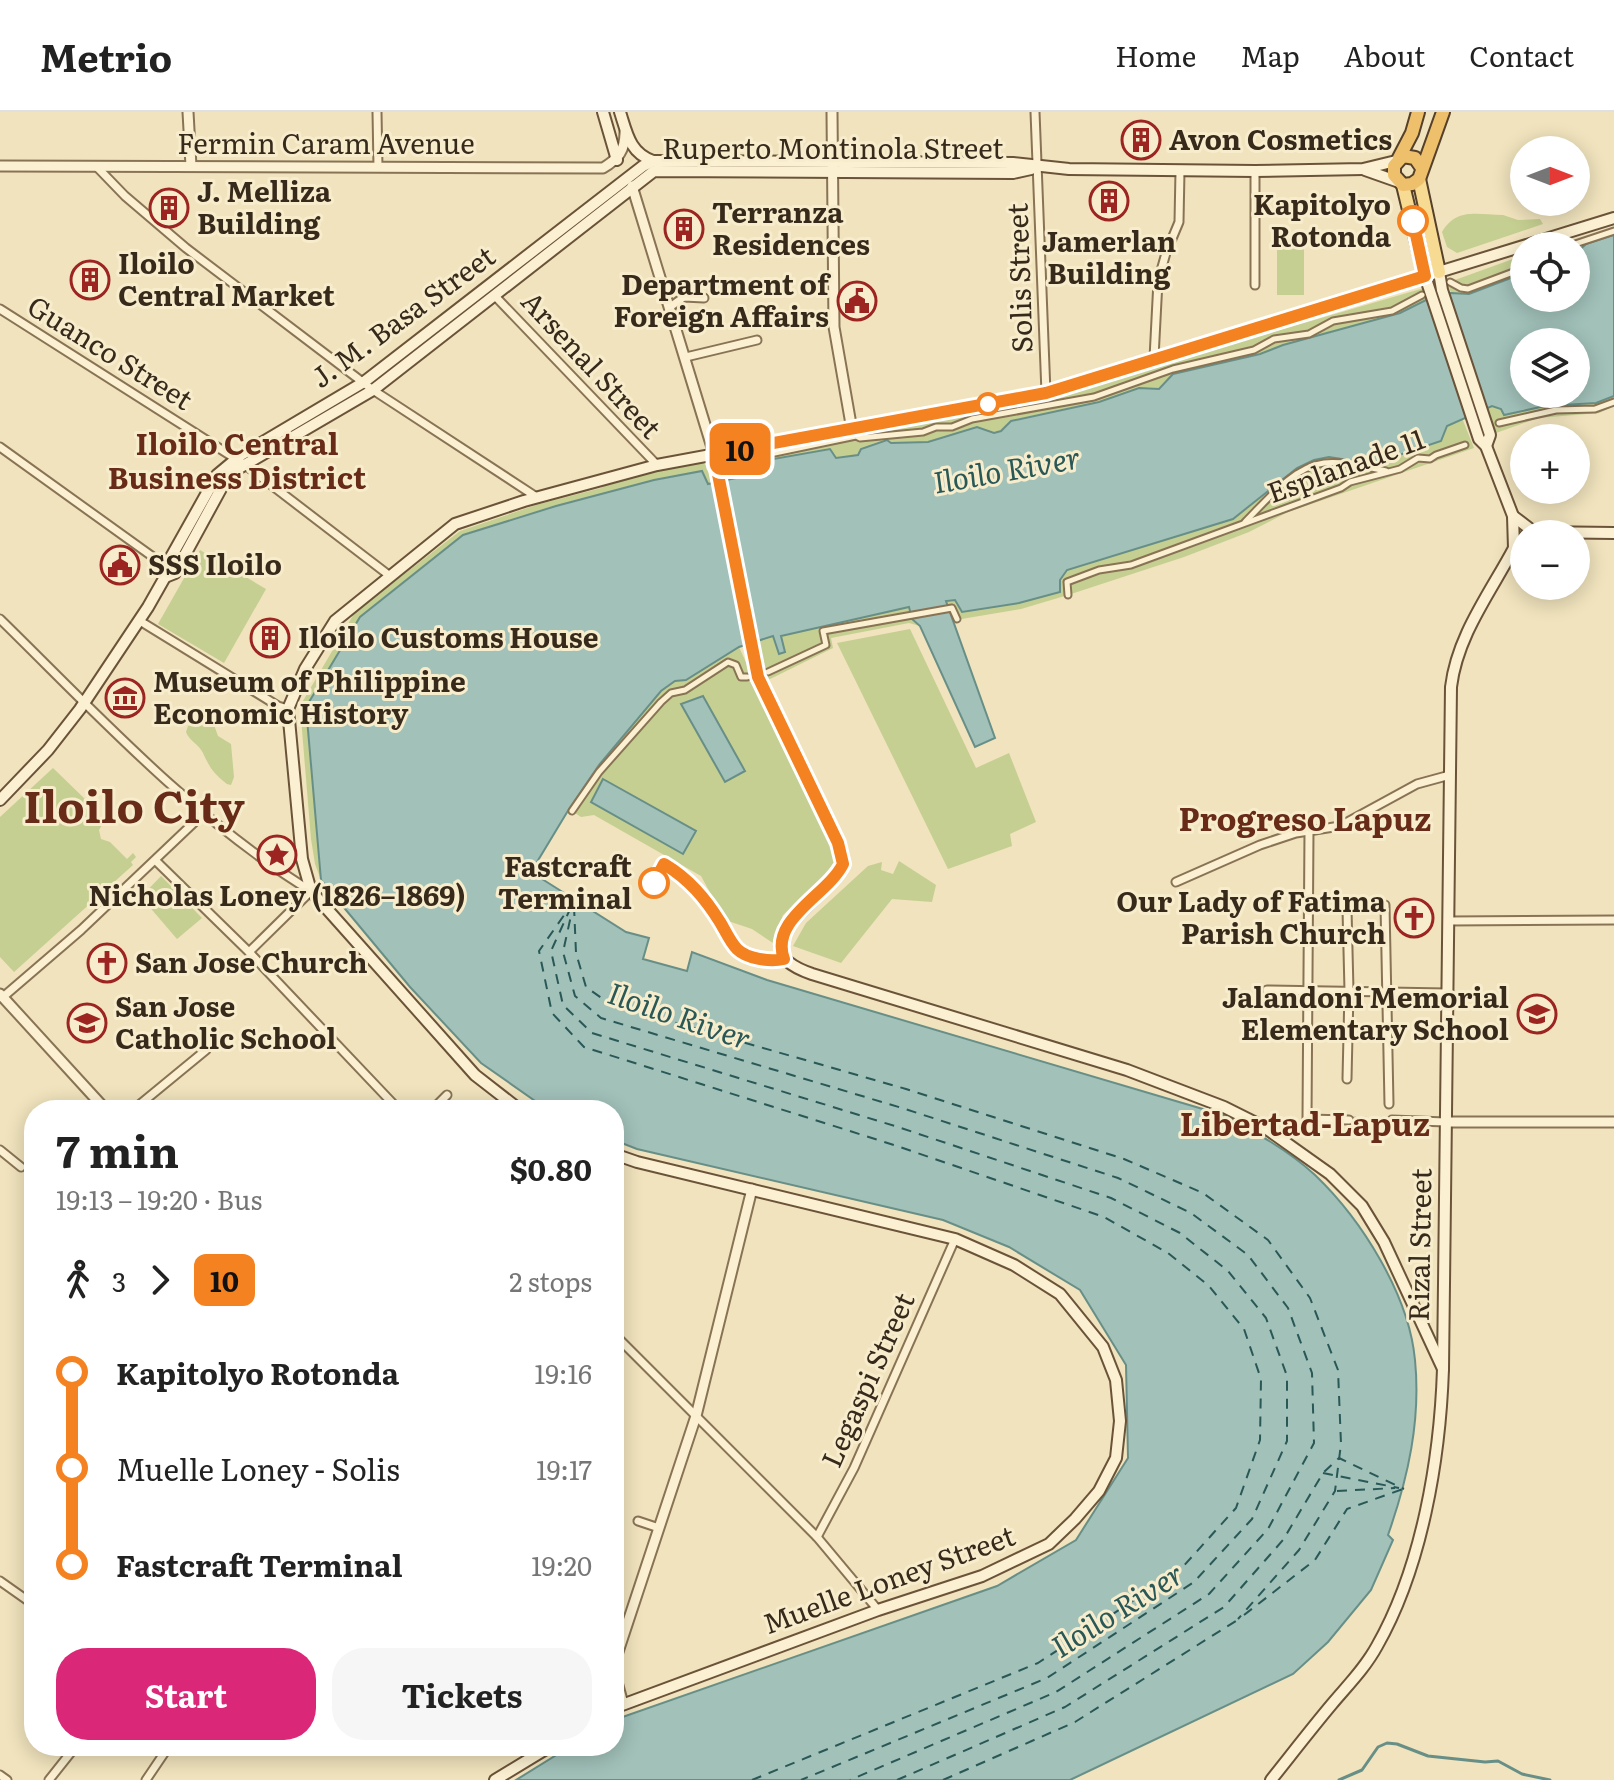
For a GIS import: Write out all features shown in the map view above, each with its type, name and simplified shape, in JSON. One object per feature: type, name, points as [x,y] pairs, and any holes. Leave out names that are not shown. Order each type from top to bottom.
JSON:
[{"type":"highway","points":[[1417,114],[1394,175],[1402,184],[1412,184],[1421,174],[1443,114]]},
{"type":"highway","points":[[1398,160],[1407,156],[1415,158],[1421,174]]},
{"type":"main road","points":[[603,112],[617,160]]},
{"type":"main road","points":[[620,112],[636,153],[653,161],[832,167]]},
{"type":"main road","name":"Ruperto Montinola Street","points":[[630,182],[654,171],[832,167],[1013,173],[1037,168],[1255,171],[1363,169],[1398,160]]},
{"type":"main road","points":[[630,182],[653,161]]},
{"type":"main road","name":"Ruperto Montinola Street","points":[[1363,169],[1402,184]]},
{"type":"main road","points":[[1421,174],[1439,272],[1436,290]]},
{"type":"main road","name":"J. M. Basa Street","points":[[0,800],[48,750],[85,702],[140,621],[229,474],[240,461],[368,386],[494,295],[630,182]]},
{"type":"main road","name":"J. M. Basa Street","points":[[368,386],[630,182]]},
{"type":"main road","points":[[1402,184],[1425,276],[1436,290],[1513,520]]},
{"type":"main road","points":[[507,1100],[475,1075],[311,891],[302,859],[288,709],[305,669],[335,621],[455,524],[657,465],[1046,393],[1614,218]]},
{"type":"main road","points":[[714,454],[752,653],[767,700],[842,855],[843,864],[833,880],[785,930],[781,941],[784,959],[789,965],[812,974],[1127,1070],[1224,1107],[1264,1127],[1330,1174],[1362,1206],[1384,1242],[1443,1369]]},
{"type":"main road","points":[[1513,516],[1517,520]]},
{"type":"main road","points":[[1590,533],[1614,533]]},
{"type":"main road","name":"Rizal Street","points":[[1271,1780],[1361,1671],[1389,1622],[1408,1571],[1428,1500],[1438,1445],[1443,1369],[1451,687],[1456,660],[1470,628],[1510,555]]},
{"type":"main road","name":"Muelle Loney Street","points":[[624,1157],[955,1239],[1014,1265],[1060,1294],[1103,1347],[1116,1380],[1120,1421],[1116,1458],[1099,1491],[1049,1544],[982,1576],[878,1610],[624,1704]]},
{"type":"main road","points":[[495,1780],[535,1756]]},
{"type":"street","points":[[188,112],[191,166]]},
{"type":"street","points":[[377,112],[378,167]]},
{"type":"street","points":[[832,112],[834,327],[852,430]]},
{"type":"street","name":"Solis Street","points":[[1035,112],[1046,393]]},
{"type":"street","points":[[617,160],[624,145],[625,128]]},
{"type":"street","name":"Fermin Caram Avenue","points":[[0,166],[603,168],[617,160]]},
{"type":"street","points":[[95,166],[186,248],[368,386],[538,498]]},
{"type":"street","points":[[1154,358],[1158,281],[1179,222],[1180,171]]},
{"type":"street","points":[[1255,171],[1255,285]]},
{"type":"street","points":[[630,182],[714,454]]},
{"type":"street","points":[[1590,239],[1614,231]]},
{"type":"street","points":[[732,462],[846,438],[952,427],[972,419],[1094,397],[1173,369],[1254,350],[1274,339],[1309,334],[1333,321],[1392,311],[1436,290],[1468,289],[1510,273]]},
{"type":"street","name":"Arsenal Street","points":[[494,295],[657,465]]},
{"type":"street","points":[[670,307],[684,297],[704,298]]},
{"type":"street","name":"Guanco Street","points":[[0,309],[240,461],[390,576]]},
{"type":"street","points":[[686,357],[757,340]]},
{"type":"street","points":[[1499,423],[1556,410],[1595,409],[1614,402]]},
{"type":"street","name":"Esplanade 11","points":[[1068,595],[1067,582],[1099,570],[1131,565],[1241,526],[1350,482],[1400,469],[1418,458],[1430,459],[1465,445]]},
{"type":"street","points":[[0,447],[168,572]]},
{"type":"street","name":"Esplanade 11","points":[[1241,526],[1295,477],[1313,466],[1337,463],[1387,472]]},
{"type":"street","points":[[768,672],[826,645],[823,631],[952,608],[957,619]]},
{"type":"street","points":[[0,619],[203,814],[280,872],[311,891],[249,952]]},
{"type":"street","points":[[140,621],[278,706],[288,709]]},
{"type":"street","points":[[572,811],[621,746],[671,693],[685,690],[728,662],[736,665],[741,677],[747,677]]},
{"type":"street","points":[[1176,882],[1260,845],[1340,826],[1417,784],[1450,775]]},
{"type":"street","points":[[97,1100],[1,996],[156,861],[203,814]]},
{"type":"street","points":[[1309,831],[1307,1119],[1349,1120]]},
{"type":"street","points":[[156,861],[249,952],[390,1100]]},
{"type":"street","points":[[1385,905],[1389,1104]]},
{"type":"street","points":[[1347,909],[1347,1079]]},
{"type":"street","points":[[1448,921],[1614,920]]},
{"type":"street","points":[[1267,990],[1447,993]]},
{"type":"street","points":[[145,1100],[206,1050]]},
{"type":"street","points":[[442,1100],[447,1095]]},
{"type":"street","points":[[1392,1120],[1614,1122]]},
{"type":"street","points":[[0,1150],[21,1167]]},
{"type":"street","points":[[624,1634],[696,1416],[752,1189]]},
{"type":"street","name":"Legaspi Street","points":[[817,1537],[854,1468],[955,1239]]},
{"type":"street","points":[[624,1344],[817,1537],[878,1610]]},
{"type":"street","points":[[638,1521],[659,1528]]},
{"type":"street","points":[[0,1581],[24,1598]]},
{"type":"street","points":[[49,1780],[68,1756]]},
{"type":"street","points":[[146,1780],[162,1756]]},
{"type":"street","points":[[0,1775],[7,1780]]},
{"type":"green space","points":[[1468,214],[1503,215],[1518,220],[1540,219],[1543,224],[1510,232],[1510,235],[1457,253],[1447,247],[1442,232],[1454,219]]},
{"type":"green space","points":[[1277,245],[1304,245],[1304,295],[1277,295]]},
{"type":"green space","points":[[1510,260],[1510,278],[1469,294],[1451,293],[1449,287],[1455,280]]},
{"type":"green space","points":[[1424,288],[1426,300],[1400,313],[1260,354],[1173,374],[1159,389],[1144,390],[1137,397],[1031,417],[994,433],[836,458],[733,467],[736,478],[727,480],[725,473],[731,458],[1061,394]]},
{"type":"green space","points":[[1614,396],[1614,406],[1599,413],[1538,418],[1510,424],[1510,428],[1496,433],[1488,407],[1590,408],[1590,400],[1596,403]]},
{"type":"green space","points":[[1462,418],[1474,448],[1288,512],[1249,532],[1184,557],[1021,609],[920,626],[909,623],[831,638],[833,648],[768,680],[764,670],[760,639],[774,636],[779,654],[781,636],[909,607],[955,600],[962,612],[1020,601],[1046,590],[1067,570],[1233,519],[1297,468],[1314,460],[1329,457],[1361,462]]},
{"type":"green space","points":[[702,462],[713,471],[714,483],[708,484],[702,471],[654,480],[463,535],[306,707],[321,880],[311,839],[300,706],[355,612],[460,531],[536,505],[601,488],[610,482]]},
{"type":"green space","points":[[200,550],[266,589],[224,663],[158,624]]},
{"type":"green space","points":[[910,629],[976,768],[1009,753],[1036,822],[1010,834],[1012,846],[948,869],[837,643]]},
{"type":"green space","points":[[739,647],[836,859],[828,873],[783,915],[773,943],[752,929],[725,920],[701,876],[594,815],[581,817],[569,809],[599,765],[661,691],[675,681],[686,680]]},
{"type":"green space","points":[[199,721],[214,725],[218,736],[231,744],[234,777],[231,785],[215,773],[187,735],[188,726]]},
{"type":"green space","points":[[53,768],[88,802],[84,807],[102,825],[99,830],[101,839],[110,842],[127,859],[133,853],[136,857],[131,862],[133,865],[14,972],[0,957],[0,817]]},
{"type":"green space","points":[[899,861],[936,885],[932,902],[892,899],[841,963],[793,946],[806,923],[868,866],[882,862],[881,870],[893,874]]},
{"type":"green space","points":[[161,876],[202,918],[177,939],[141,897]]},
{"type":"water","name":"Iloilo River","points":[[1614,235],[1614,396],[1590,403],[1590,328],[1510,328],[1510,408],[1536,408],[1504,415],[1501,409],[1492,406],[1447,426],[1441,441],[1381,461],[1361,462],[1329,457],[1314,460],[1297,468],[1233,519],[1067,570],[1060,580],[1060,592],[1019,603],[962,612],[955,600],[946,601],[995,738],[975,747],[920,626],[912,619],[909,607],[781,636],[785,652],[779,654],[773,636],[739,647],[686,680],[675,681],[661,691],[599,765],[531,872],[626,932],[649,938],[643,959],[687,971],[692,952],[767,980],[1223,1115],[1271,1142],[1305,1166],[1350,1214],[1380,1260],[1403,1310],[1415,1360],[1416,1405],[1411,1449],[1402,1492],[1388,1535],[1393,1540],[1371,1590],[1328,1642],[1293,1674],[1070,1780],[516,1780],[555,1756],[624,1756],[624,1717],[997,1586],[1076,1540],[1128,1458],[1126,1365],[1080,1290],[1009,1247],[943,1220],[637,1149],[624,1144],[624,1100],[534,1100],[481,1063],[410,987],[321,880],[306,707],[360,617],[463,535],[556,506],[654,480],[702,471],[708,484],[736,478],[733,466],[830,449],[836,458],[858,455],[861,449],[887,440],[891,443],[928,442],[977,427],[994,433],[1001,431],[1011,421],[1099,402],[1139,388],[1159,389],[1173,374],[1260,354],[1400,313],[1426,300],[1451,293],[1469,294],[1510,278],[1510,312],[1590,312],[1590,243]]},
{"type":"water","points":[[703,696],[745,771],[725,782],[681,704]]},
{"type":"water","points":[[603,779],[696,831],[683,854],[591,802]]},
{"type":"pier","points":[[725,476],[758,646],[745,650],[712,479]]},
{"type":"waterway","points":[[1339,1780],[1362,1770],[1378,1747],[1387,1743],[1428,1756],[1498,1761],[1522,1774],[1550,1780]]},
{"type":"ferry route","points":[[574,901],[539,951],[552,1013],[584,1047],[894,1145],[1104,1217],[1168,1253],[1209,1286],[1244,1329],[1261,1379],[1260,1440],[1236,1508],[1180,1570],[1038,1663],[752,1780]]},
{"type":"ferry route","points":[[574,902],[563,952],[575,996],[601,1018],[902,1108],[1118,1178],[1191,1213],[1248,1255],[1288,1308],[1312,1373],[1314,1443],[1268,1529],[1209,1594],[1056,1692],[850,1780]]},
{"type":"ferry route","points":[[574,906],[576,953],[586,987],[610,1004],[906,1089],[1124,1159],[1203,1193],[1268,1240],[1310,1298],[1338,1370],[1341,1444],[1335,1491],[1299,1550],[1238,1619]]},
{"type":"ferry route","points":[[571,907],[551,951],[563,1005],[592,1033],[898,1127],[1111,1198],[1180,1233],[1228,1271],[1266,1318],[1287,1376],[1287,1441],[1252,1519],[1194,1582],[1047,1678],[801,1780]]},
{"type":"ferry route","points":[[897,1780],[1065,1707],[1224,1607],[1283,1540],[1323,1473],[1339,1458],[1404,1489]]},
{"type":"ferry route","points":[[1323,1473],[1399,1488]]},
{"type":"ferry route","points":[[1337,1491],[1395,1488]]},
{"type":"ferry route","points":[[1244,1615],[1315,1560],[1347,1509],[1403,1489]]},
{"type":"ferry route","points":[[943,1780],[1075,1722],[1239,1619]]},
{"type":"tunnel","points":[[1349,1120],[1392,1120]]},
{"type":"bus line","name":"10","points":[[654,883],[664,864],[675,870],[707,902],[738,950],[776,961],[784,959],[781,941],[785,930],[833,880],[843,864],[838,843],[758,677],[714,454],[1046,393],[1425,276],[1413,221]]},
{"type":"place","name":"Avon Cosmetics","points":[[1141,140]]},
{"type":"place","name":"Jamerlan Building","points":[[1109,201]]},
{"type":"place","name":"J. Melliza Building","points":[[169,208]]},
{"type":"place","name":"Kapitolyo Rotonda","points":[[1413,221]]},
{"type":"place","name":"Terranza Residences","points":[[684,229]]},
{"type":"place","name":"Iloilo Central Market","points":[[90,280]]},
{"type":"place","name":"Department of Foreign Affairs","points":[[857,301]]},
{"type":"place","name":"SSS Iloilo","points":[[120,565]]},
{"type":"place","name":"Iloilo Customs House","points":[[270,638]]},
{"type":"place","name":"Museum of Philippine Economic History","points":[[125,698]]},
{"type":"place","name":"Nicholas Loney (1826–1869)","points":[[277,855]]},
{"type":"place","name":"Fastcraft Terminal","points":[[654,883]]},
{"type":"place","name":"Our Lady of Fatima Parish Church","points":[[1414,918]]},
{"type":"place","name":"San Jose Church","points":[[107,963]]},
{"type":"place","name":"Jalandoni Memorial Elementary School","points":[[1537,1014]]},
{"type":"place","name":"San Jose Catholic School","points":[[87,1023]]},
{"type":"district","name":"Iloilo Central Business District","points":[[237,462]]},
{"type":"district","name":"Iloilo City","points":[[134,808]]},
{"type":"district","name":"Progreso Lapuz","points":[[1305,820]]},
{"type":"district","name":"Libertad-Lapuz","points":[[1305,1125]]}]
